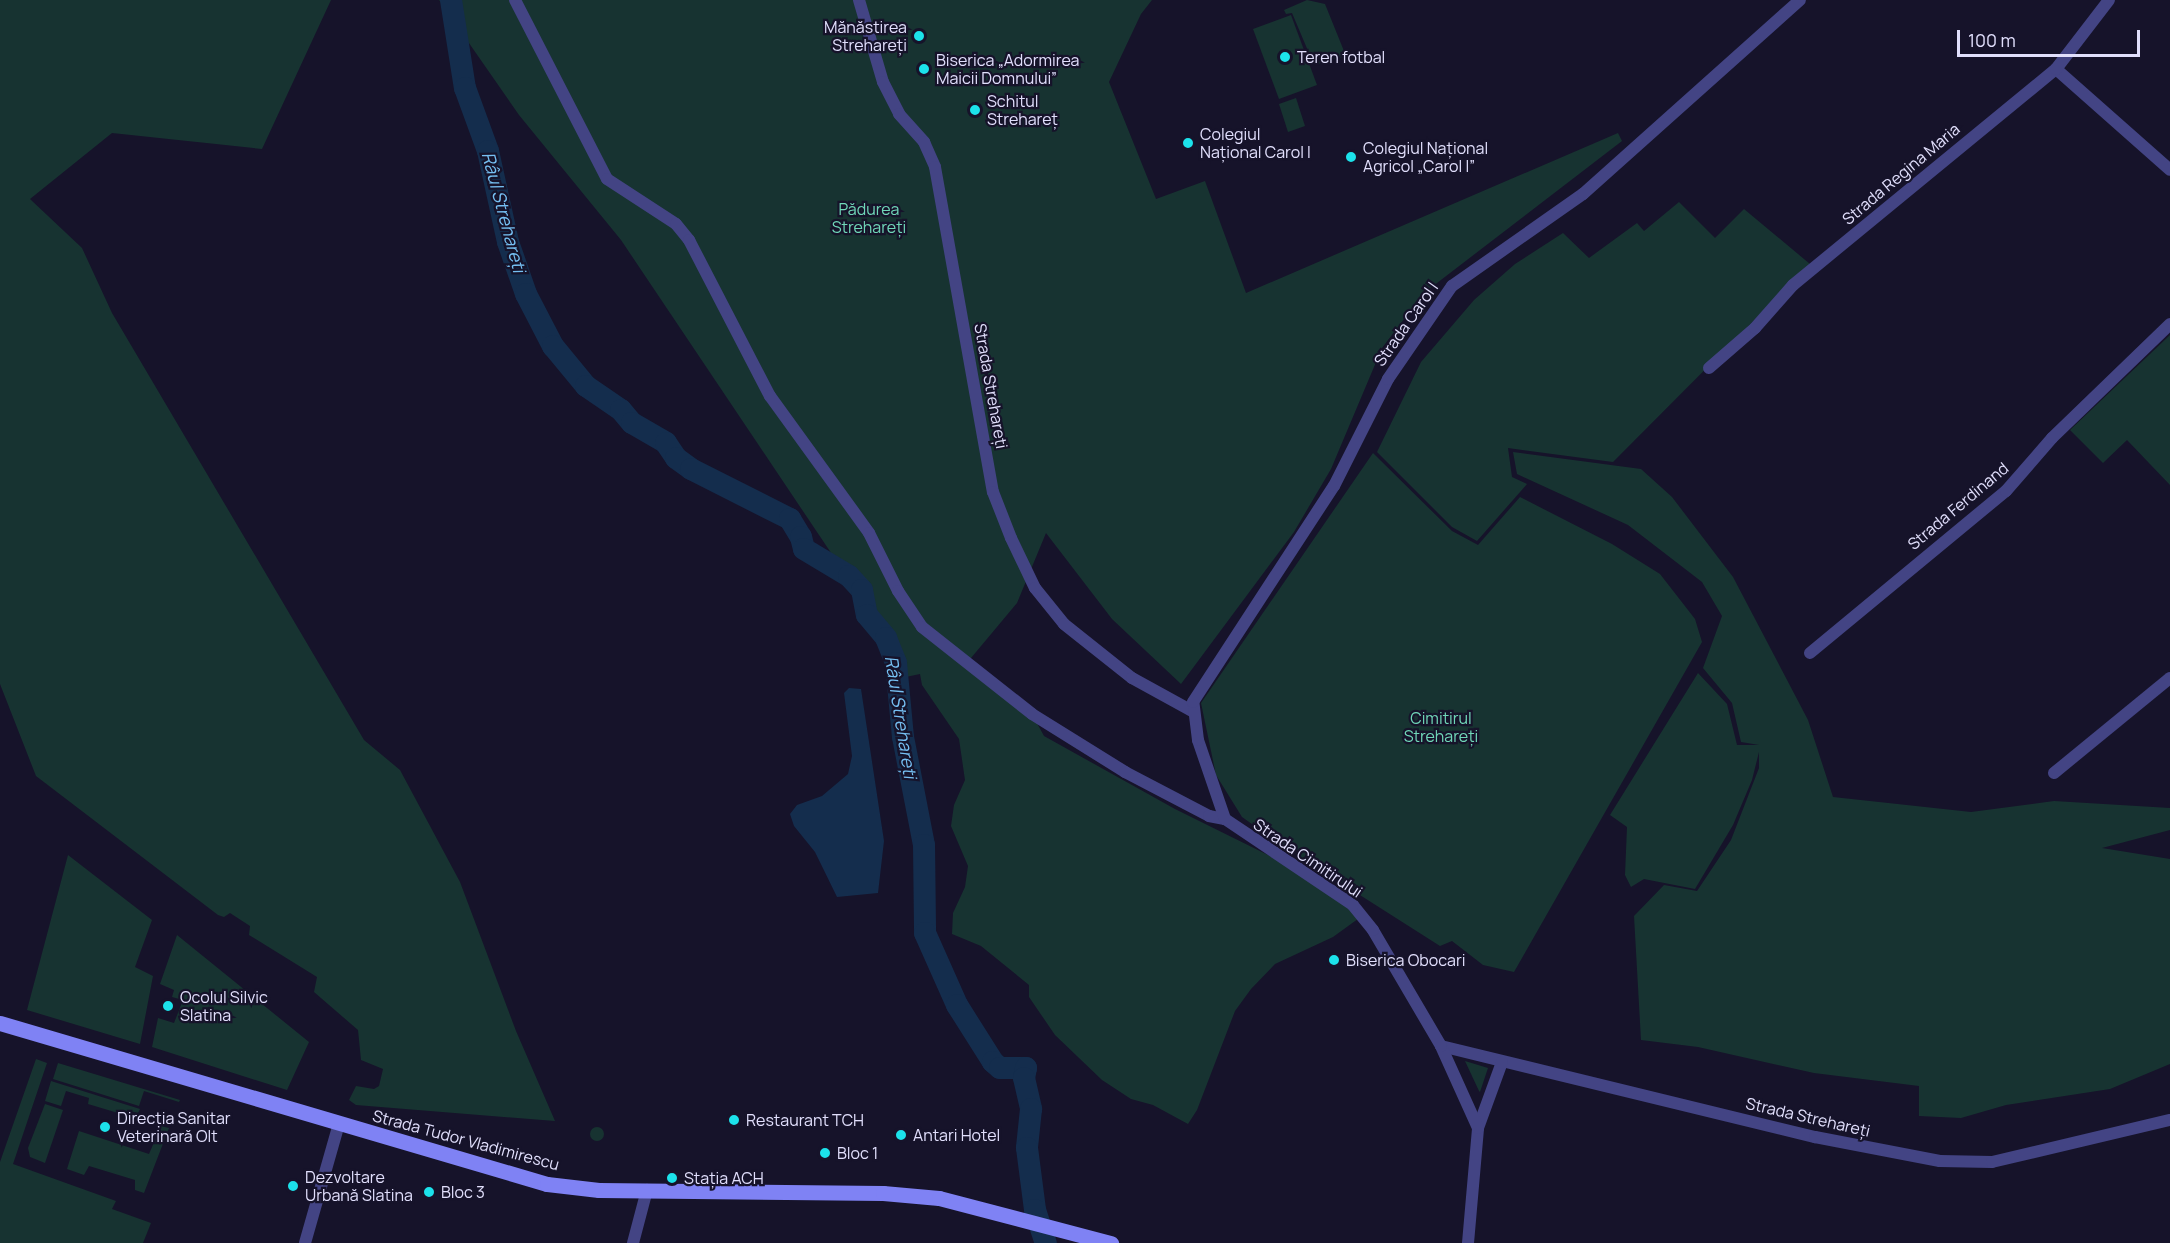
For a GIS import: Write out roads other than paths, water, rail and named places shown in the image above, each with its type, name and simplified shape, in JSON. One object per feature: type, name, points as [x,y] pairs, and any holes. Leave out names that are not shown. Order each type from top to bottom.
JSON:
[{"type":"main road","name":"Strada Tudor Vladimirescu","points":[[0,1023],[547,1184],[647,1190],[883,1192],[939,1198],[993,1209],[1111,1243]]},
{"type":"street","name":"Strada Cimitirului","points":[[515,0],[607,179],[676,224],[689,240],[770,396],[869,533],[898,591],[922,627],[1032,714],[1125,772],[1209,816],[1225,819],[1353,905],[1400,974],[1441,1046],[1478,1128]]},
{"type":"street","name":"Strada Strehareți","points":[[859,0],[883,82],[899,114],[924,142],[935,167],[958,281],[993,492],[1035,588],[1064,624],[1132,678],[1192,711]]},
{"type":"street","name":"Strada Carol I","points":[[1192,711],[1201,685],[1334,486],[1388,378],[1452,286],[1583,194],[1800,0]]},
{"type":"street","name":"Strada Regina Maria","points":[[1709,369],[1755,328],[1793,285],[2055,69],[2109,0]]},
{"type":"street","points":[[2055,69],[2170,170]]},
{"type":"street","name":"Strada Ferdinand","points":[[1810,653],[2006,491],[2052,438],[2170,324]]},
{"type":"street","points":[[2054,773],[2170,678]]},
{"type":"street","points":[[1192,711],[1198,740],[1225,819]]},
{"type":"street","name":"Strada Strehareți","points":[[1441,1046],[1815,1137],[1940,1161],[1992,1162],[2170,1120]]},
{"type":"street","name":"Strada Cimitirului","points":[[1468,1243],[1478,1128],[1502,1062]]},
{"type":"street","points":[[305,1243],[339,1124]]},
{"type":"street","points":[[633,1243],[647,1190]]},
{"type":"water","points":[[849,688],[861,689],[884,841],[878,893],[837,897],[815,852],[794,826],[790,814],[797,805],[822,796],[848,774],[852,756],[844,693]]},
{"type":"waterway","name":"Râul Strehareți","points":[[451,0],[465,88],[488,151],[508,242],[526,294],[553,346],[586,386],[621,410],[632,423],[666,443],[676,458],[691,469],[790,519],[801,537],[804,549],[849,576],[862,590],[867,615],[886,638],[896,663],[903,737],[924,845],[925,933],[957,1005],[993,1062],[1000,1068],[1026,1068],[1024,1078],[1031,1109],[1027,1148],[1035,1210],[1046,1243]]},
{"type":"place","name":"Mănăstirea Strehareți","points":[[919,36]]},
{"type":"place","name":"Teren fotbal","points":[[1285,57]]},
{"type":"place","name":"Biserica „Adormirea Maicii Domnului”","points":[[924,69]]},
{"type":"place","name":"Schitul Strehareț","points":[[975,110]]},
{"type":"place","name":"Colegiul Național Carol l","points":[[1188,143]]},
{"type":"place","name":"Colegiul Național Agricol „Carol I”","points":[[1351,157]]},
{"type":"place","name":"Biserica Obocari","points":[[1334,960]]},
{"type":"place","name":"Ocolul Silvic Slatina","points":[[168,1006]]},
{"type":"place","name":"Restaurant TCH","points":[[734,1120]]},
{"type":"place","name":"Direcția Sanitar Veterinară Olt","points":[[105,1127]]},
{"type":"place","name":"Antari Hotel","points":[[901,1135]]},
{"type":"place","name":"Bloc 1","points":[[825,1153]]},
{"type":"place","name":"Stația ACH","points":[[672,1178]]},
{"type":"place","name":"Dezvoltare Urbană Slatina","points":[[293,1186]]},
{"type":"place","name":"Bloc 3","points":[[429,1192]]},
{"type":"park label","name":"Pădurea Strehareți","points":[[869,218]]},
{"type":"park label","name":"Cimitirul Strehareți","points":[[1441,727]]}]
